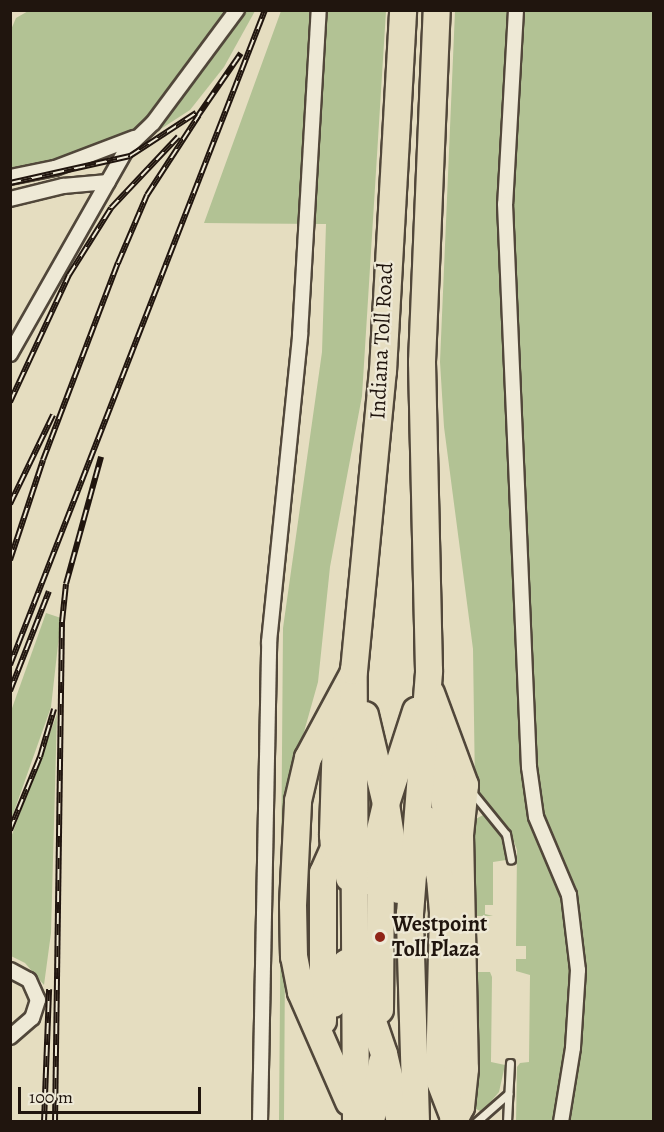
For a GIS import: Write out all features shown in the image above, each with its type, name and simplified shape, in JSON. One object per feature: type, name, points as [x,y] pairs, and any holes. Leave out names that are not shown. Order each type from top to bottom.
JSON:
[{"type":"highway","name":"Indiana Toll Road","points":[[354,671],[383,371],[403,10]]},
{"type":"highway","name":"Indiana Toll Road","points":[[429,678],[422,362],[437,10]]},
{"type":"highway","points":[[354,671],[308,758],[298,801],[294,883],[294,957],[300,992],[348,1092],[356,1121]]},
{"type":"highway","points":[[354,671],[386,804]]},
{"type":"highway","points":[[354,671],[356,1121]]},
{"type":"highway","points":[[429,678],[431,725],[453,867],[448,1109]]},
{"type":"highway","points":[[429,678],[435,712],[445,728],[465,785],[460,835],[453,867],[437,898]]},
{"type":"highway","points":[[400,1122],[384,1053],[367,1004],[368,882],[386,804],[429,678]]},
{"type":"highway","points":[[338,703],[335,841],[323,873],[326,1049],[356,1121]]},
{"type":"highway","points":[[431,725],[418,807],[410,914],[448,1109]]},
{"type":"highway","points":[[418,807],[424,851],[437,898]]},
{"type":"highway","points":[[418,807],[432,835],[444,961],[438,1065],[448,1109]]},
{"type":"highway","points":[[416,1122],[448,1109],[465,1069],[460,835]]},
{"type":"highway","points":[[335,841],[350,874],[345,986],[333,1004],[339,1072]]},
{"type":"highway","points":[[424,851],[420,1059],[448,1109]]},
{"type":"highway","points":[[356,1121],[384,1053]]},
{"type":"street","points":[[11,354],[127,148],[143,133],[237,10]]},
{"type":"street","points":[[260,1122],[268,642],[300,335],[319,10]]},
{"type":"street","points":[[516,10],[505,204],[529,767],[536,817],[569,896],[578,970],[573,1048],[561,1122]]},
{"type":"street","points":[[10,177],[84,159],[143,133]]},
{"type":"street","points":[[10,199],[63,186],[108,182]]},
{"type":"street","points":[[10,340],[11,354]]},
{"type":"street","points":[[10,970],[29,980],[38,1000],[32,1018],[10,1037]]},
{"type":"lane","points":[[431,725],[465,785],[506,834],[511,860]]},
{"type":"lane","points":[[507,1122],[510,1062]]},
{"type":"lane","points":[[448,1109],[508,1093]]},
{"type":"green space","points":[[30,10],[228,11],[145,126],[64,161],[11,171],[10,32],[16,18]]},
{"type":"green space","points":[[243,11],[255,11],[224,67],[190,110],[153,134]]},
{"type":"green space","points":[[281,11],[386,11],[362,396],[330,567],[318,682],[286,796],[284,1121],[279,1121],[283,628],[322,352],[326,224],[204,223]]},
{"type":"green space","points":[[455,11],[653,11],[653,1121],[516,1121],[517,1067],[520,1063],[529,1062],[530,975],[516,971],[516,959],[526,959],[526,946],[516,946],[517,850],[509,828],[475,789],[473,649],[444,427],[440,362]]},
{"type":"green space","points":[[46,613],[61,618],[51,707],[11,820],[11,711]]},
{"type":"green space","points":[[57,714],[51,933],[44,985],[25,963],[11,956],[10,840]]},
{"type":"green space","points":[[483,815],[501,837],[506,860],[493,862],[493,905],[485,905],[485,914],[493,916],[472,916],[474,820]]},
{"type":"green space","points":[[474,972],[490,972],[492,977],[491,1062],[505,1065],[499,1092],[482,1112],[472,1107]]},
{"type":"railway","points":[[10,665],[265,10]]},
{"type":"railway","points":[[195,120],[241,53]]},
{"type":"railway","points":[[10,183],[130,156],[196,113]]},
{"type":"railway","points":[[10,560],[43,460],[118,263],[147,195],[199,115]]},
{"type":"railway","points":[[10,402],[69,275],[111,208],[178,137]]},
{"type":"railway","points":[[10,504],[53,415]]},
{"type":"railway","points":[[55,1122],[62,622],[66,584],[101,457]]},
{"type":"railway","points":[[10,691],[49,591]]},
{"type":"railway","points":[[10,830],[40,757],[54,709]]},
{"type":"railway","points":[[44,1122],[49,989]]},
{"type":"place","name":"Westpoint Toll Plaza","points":[[380,937]]}]
